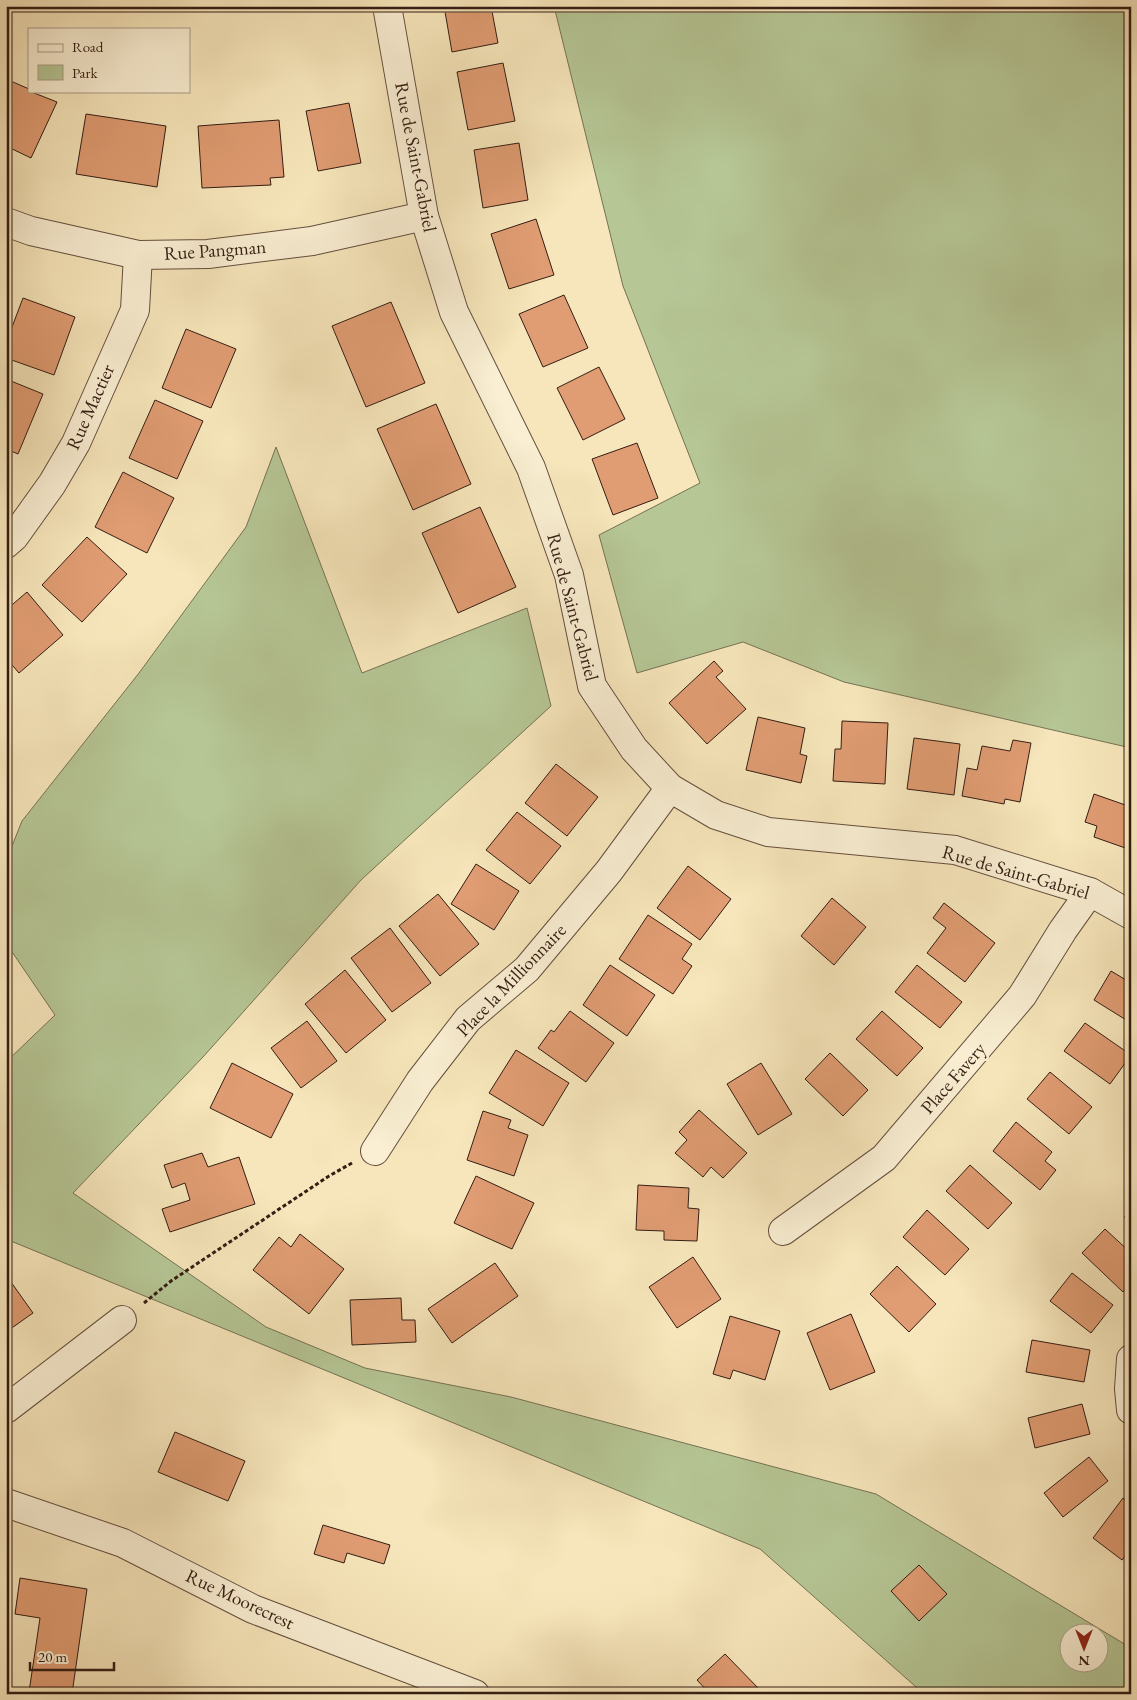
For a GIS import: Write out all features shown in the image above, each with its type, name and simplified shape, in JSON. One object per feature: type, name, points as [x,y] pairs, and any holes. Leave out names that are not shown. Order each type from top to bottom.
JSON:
[{"type":"street","name":"Rue de Saint-Gabriel","points":[[387,6],[424,216],[454,312],[531,468],[569,575],[592,686],[634,749],[670,788],[716,815],[768,832],[956,850],[1090,892],[1131,915]]},
{"type":"street","name":"Rue Pangman","points":[[6,222],[31,231],[138,255],[208,254],[312,241],[424,216]]},
{"type":"street","name":"Rue Mactier","points":[[6,544],[14,537],[52,484],[76,443],[134,310],[138,255]]},
{"type":"street","name":"Place la Millionnaire","points":[[374,1151],[420,1081],[468,1019],[527,969],[609,871],[670,788]]},
{"type":"street","name":"Place Favery","points":[[783,1231],[884,1158],[1022,996],[1063,930],[1090,892]]},
{"type":"street","points":[[6,1409],[122,1320]]},
{"type":"street","points":[[1131,1359],[1129,1389],[1131,1410]]},
{"type":"street","name":"Rue Moorecrest","points":[[6,1503],[123,1543],[253,1609],[475,1694]]},
{"type":"path","points":[[122,1320],[171,1282],[329,1176],[374,1151]]},
{"type":"green space","points":[[554,6],[1131,6],[1131,748],[844,682],[743,642],[637,673],[599,535],[700,483],[623,286]]},
{"type":"green space","points":[[276,447],[362,673],[527,608],[551,706],[361,880],[203,1057],[73,1193],[266,1327],[365,1368],[511,1397],[876,1494],[1088,1622],[1060,1622],[1060,1672],[1110,1672],[1110,1635],[1131,1648],[1131,1694],[924,1694],[760,1549],[6,1239],[6,1062],[55,1015],[6,943],[6,861],[22,821],[139,673],[246,527]]},
{"type":"building","points":[[444,6],[491,6],[498,43],[452,52]]},
{"type":"building","points":[[503,63],[515,121],[468,130],[457,72]]},
{"type":"building","points":[[6,79],[28,89],[28,92],[57,102],[31,158],[6,146]]},
{"type":"building","points":[[349,103],[361,163],[318,171],[306,111]]},
{"type":"building","points":[[86,114],[166,126],[157,187],[76,174]]},
{"type":"building","points":[[279,120],[284,177],[270,178],[271,185],[202,188],[198,126]]},
{"type":"building","points":[[519,143],[528,200],[483,208],[474,150]]},
{"type":"building","points":[[536,219],[554,275],[509,289],[491,234]]},
{"type":"building","points":[[564,295],[588,348],[543,367],[519,314]]},
{"type":"building","points":[[23,298],[75,317],[54,375],[6,358],[6,343]]},
{"type":"building","points":[[391,302],[425,383],[366,407],[332,326]]},
{"type":"building","points":[[186,329],[236,349],[211,408],[162,388]]},
{"type":"building","points":[[599,367],[625,419],[583,440],[557,388]]},
{"type":"building","points":[[6,379],[43,394],[18,454],[6,449]]},
{"type":"building","points":[[155,400],[203,421],[177,479],[129,458]]},
{"type":"building","points":[[436,404],[471,484],[413,510],[377,429]]},
{"type":"building","points":[[637,443],[658,498],[613,515],[592,459]]},
{"type":"building","points":[[123,472],[174,498],[147,553],[95,527]]},
{"type":"building","points":[[480,507],[516,587],[458,613],[422,533]]},
{"type":"building","points":[[87,537],[127,574],[82,622],[42,585]]},
{"type":"building","points":[[27,592],[63,635],[19,673],[6,658],[6,610]]},
{"type":"building","points":[[714,661],[723,671],[716,677],[746,709],[707,744],[669,703]]},
{"type":"building","points":[[758,717],[805,728],[800,754],[807,756],[801,783],[746,770]]},
{"type":"building","points":[[842,721],[888,723],[885,784],[833,781],[835,749],[841,749]]},
{"type":"building","points":[[914,738],[960,744],[954,795],[907,789]]},
{"type":"building","points":[[1013,740],[1031,743],[1020,802],[1005,799],[1004,804],[962,796],[967,768],[977,770],[982,746],[1010,751]]},
{"type":"building","points":[[556,764],[598,797],[567,836],[525,803]]},
{"type":"building","points":[[1094,794],[1131,807],[1131,850],[1094,837],[1097,826],[1085,822]]},
{"type":"building","points":[[517,812],[561,846],[530,884],[486,850]]},
{"type":"building","points":[[476,864],[519,891],[494,930],[451,904]]},
{"type":"building","points":[[688,866],[731,899],[700,940],[657,908]]},
{"type":"building","points":[[438,894],[479,944],[440,976],[399,926]]},
{"type":"building","points":[[832,898],[866,927],[834,965],[801,936]]},
{"type":"building","points":[[944,903],[995,943],[965,982],[927,953],[946,928],[933,918]]},
{"type":"building","points":[[648,915],[692,944],[682,959],[692,966],[673,994],[619,959]]},
{"type":"building","points":[[390,928],[431,983],[392,1012],[351,958]]},
{"type":"building","points":[[610,965],[655,995],[627,1036],[583,1005]]},
{"type":"building","points":[[917,965],[962,1002],[940,1028],[895,992]]},
{"type":"building","points":[[345,970],[386,1020],[346,1053],[305,1004]]},
{"type":"building","points":[[1111,971],[1131,983],[1131,1023],[1094,1000]]},
{"type":"building","points":[[570,1011],[614,1043],[586,1082],[538,1048],[551,1030],[554,1032]]},
{"type":"building","points":[[882,1011],[923,1048],[897,1076],[856,1039]]},
{"type":"building","points":[[307,1021],[337,1061],[301,1088],[271,1048]]},
{"type":"building","points":[[1085,1023],[1131,1055],[1110,1084],[1064,1051]]},
{"type":"building","points":[[516,1050],[569,1083],[543,1126],[489,1093]]},
{"type":"building","points":[[830,1053],[868,1090],[843,1116],[805,1079]]},
{"type":"building","points":[[232,1063],[293,1094],[271,1138],[210,1108]]},
{"type":"building","points":[[761,1063],[792,1114],[758,1135],[727,1084]]},
{"type":"building","points":[[1050,1072],[1092,1107],[1069,1134],[1027,1099]]},
{"type":"building","points":[[699,1110],[747,1153],[723,1178],[711,1167],[703,1177],[675,1153],[687,1140],[679,1132]]},
{"type":"building","points":[[483,1111],[511,1120],[508,1128],[528,1135],[514,1176],[467,1160]]},
{"type":"building","points":[[1016,1122],[1052,1152],[1045,1161],[1056,1170],[1040,1190],[993,1151]]},
{"type":"building","points":[[202,1153],[208,1167],[239,1157],[255,1204],[170,1232],[162,1209],[190,1200],[185,1183],[172,1188],[164,1165]]},
{"type":"building","points":[[970,1165],[1012,1203],[988,1229],[946,1191]]},
{"type":"building","points":[[476,1176],[534,1203],[512,1249],[454,1223]]},
{"type":"building","points":[[638,1185],[689,1188],[688,1208],[699,1209],[697,1241],[664,1240],[664,1231],[636,1230]]},
{"type":"building","points":[[927,1210],[969,1249],[945,1275],[903,1237]]},
{"type":"building","points":[[1131,1210],[1131,1223],[1124,1217]]},
{"type":"building","points":[[1105,1229],[1131,1253],[1131,1283],[1123,1292],[1082,1253]]},
{"type":"building","points":[[300,1234],[344,1269],[309,1314],[253,1270],[279,1237],[291,1247]]},
{"type":"building","points":[[693,1257],[721,1299],[677,1328],[649,1287]]},
{"type":"building","points":[[495,1263],[518,1296],[452,1343],[428,1309]]},
{"type":"building","points":[[897,1266],[936,1304],[909,1332],[870,1294]]},
{"type":"building","points":[[1072,1273],[1113,1305],[1091,1333],[1050,1301]]},
{"type":"building","points":[[6,1275],[33,1313],[6,1332]]},
{"type":"building","points":[[401,1298],[402,1320],[415,1320],[416,1342],[352,1345],[350,1300]]},
{"type":"building","points":[[851,1314],[875,1372],[830,1390],[807,1333]]},
{"type":"building","points":[[730,1316],[780,1331],[765,1380],[733,1370],[730,1379],[713,1374]]},
{"type":"building","points":[[1032,1340],[1090,1350],[1084,1382],[1026,1372]]},
{"type":"building","points":[[1082,1404],[1090,1434],[1035,1448],[1028,1418]]},
{"type":"building","points":[[175,1432],[245,1461],[228,1501],[158,1472]]},
{"type":"building","points":[[1089,1457],[1108,1481],[1063,1517],[1044,1493]]},
{"type":"building","points":[[1123,1498],[1131,1504],[1131,1548],[1122,1560],[1093,1538]]},
{"type":"building","points":[[323,1525],[390,1545],[384,1564],[347,1553],[344,1563],[314,1554]]},
{"type":"building","points":[[919,1565],[947,1594],[919,1621],[891,1591]]},
{"type":"building","points":[[20,1578],[87,1589],[72,1694],[29,1692],[40,1618],[15,1614]]},
{"type":"building","points":[[725,1654],[761,1691],[758,1694],[710,1694],[697,1680]]}]
